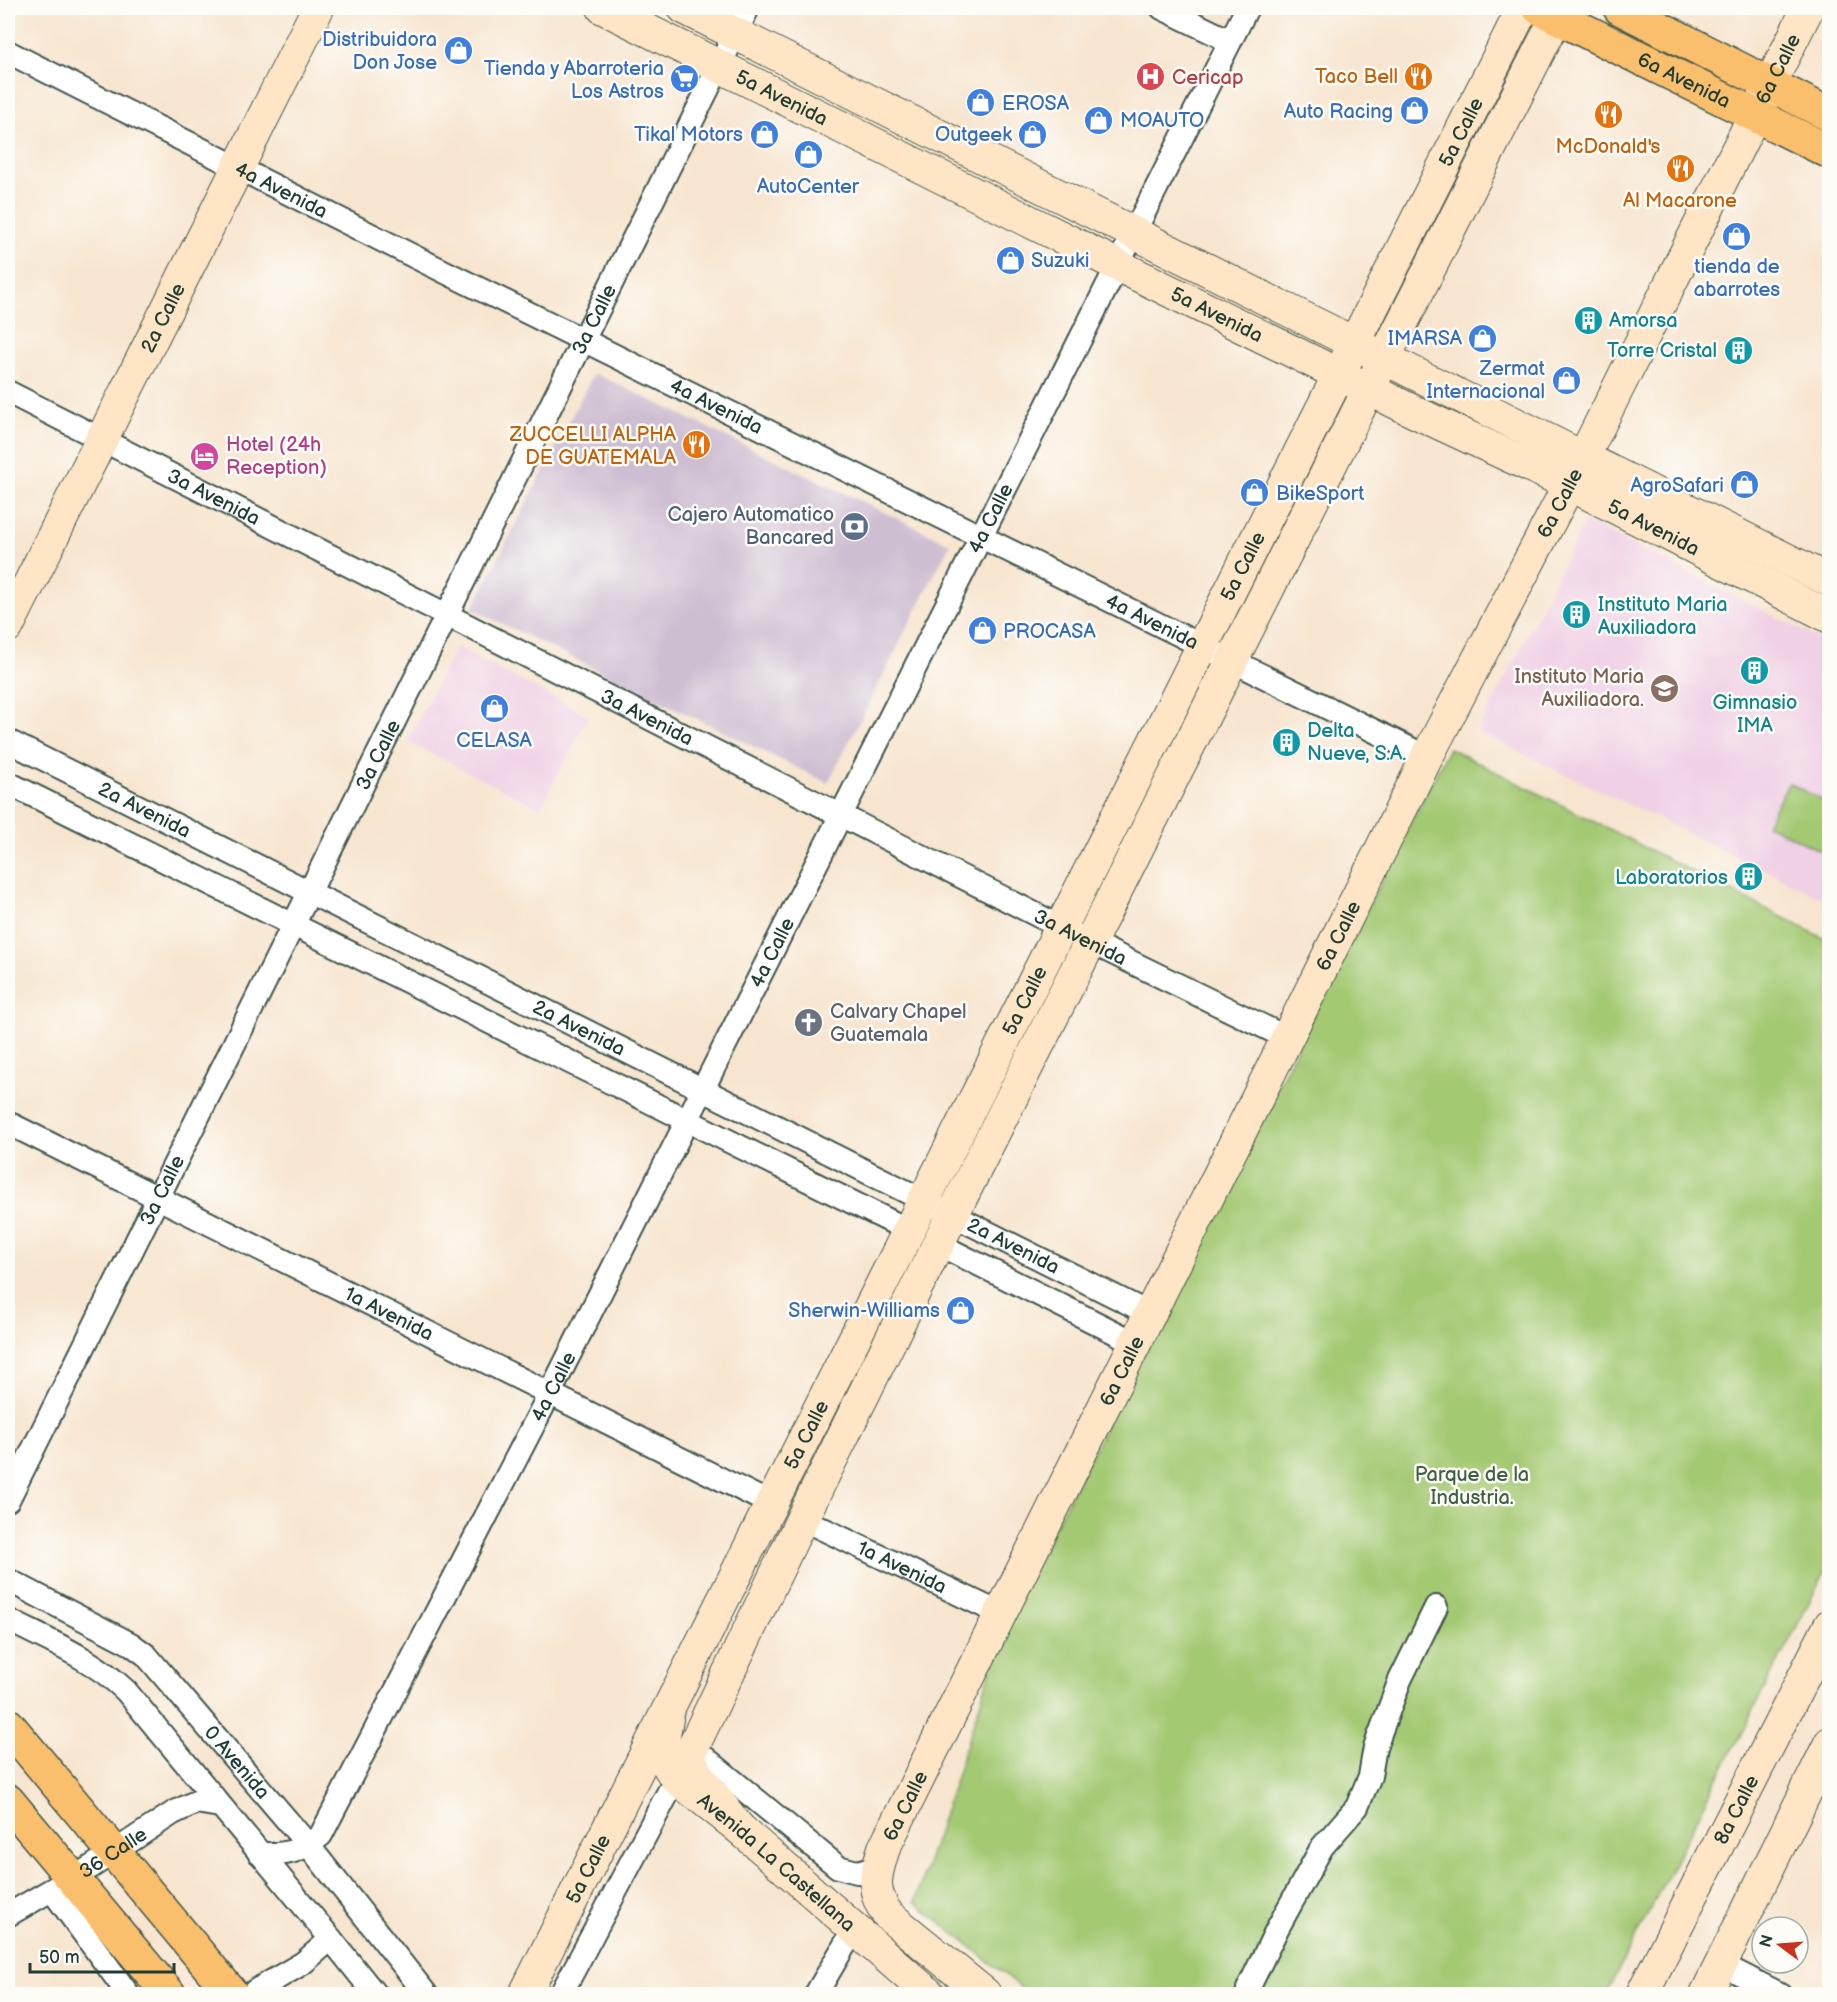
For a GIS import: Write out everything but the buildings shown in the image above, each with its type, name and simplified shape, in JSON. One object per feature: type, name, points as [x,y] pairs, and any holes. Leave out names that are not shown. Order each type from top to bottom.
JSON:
[{"type":"main road","name":"2a Calle","points":[[8,626],[318,8]]},
{"type":"main road","name":"5a Avenida","points":[[684,8],[742,20],[1133,233],[1384,359],[1830,617]]},
{"type":"main road","name":"5a Calle","points":[[525,1995],[1523,8]]},
{"type":"main road","name":"6a Avenida","points":[[1620,8],[1830,115]]},
{"type":"main road","name":"6a Calle","points":[[878,1867],[884,1848],[1427,757],[1576,471],[1808,8]]},
{"type":"main road","name":"5a Avenida","points":[[618,11],[720,66],[1116,266],[1368,389],[1576,471],[1830,581]]},
{"type":"main road","name":"5a Calle","points":[[693,1764],[802,1519],[1384,359],[1552,11]]},
{"type":"main road","name":"6a Avenida","points":[[1552,11],[1830,152]]},
{"type":"main road","name":"8a Calle","points":[[1642,1995],[1826,1639]]},
{"type":"main road","name":"Avenida La Castellana","points":[[668,1709],[663,1751],[665,1761],[693,1764],[739,1828],[929,1995]]},
{"type":"main road","points":[[8,1725],[115,1852],[243,1993]]},
{"type":"main road","points":[[1706,1995],[1830,1743]]},
{"type":"main road","points":[[8,1801],[62,1884],[169,1995]]},
{"type":"main road","name":"Avenida La Castellana","points":[[878,1867],[876,1891],[889,1916],[985,1995]]},
{"type":"street","points":[[1162,8],[1230,41]]},
{"type":"street","name":"4a Calle","points":[[309,1845],[321,1835],[549,1393],[1247,8]]},
{"type":"street","name":"3a Calle","points":[[8,1500],[742,20]]},
{"type":"street","name":"4a Avenida","points":[[8,52],[237,169],[1427,757]]},
{"type":"street","name":"3a Avenida","points":[[8,392],[1090,942],[1287,1038]]},
{"type":"street","name":"2a Avenida","points":[[8,741],[1150,1314]]},
{"type":"street","name":"2a Avenida","points":[[8,783],[909,1230]]},
{"type":"street","name":"1a Avenida","points":[[8,1123],[771,1504]]},
{"type":"street","name":"2a Avenida","points":[[938,1245],[1136,1343]]},
{"type":"street","name":"1a Avenida","points":[[802,1519],[1002,1614]]},
{"type":"street","name":"0 Avenida","points":[[8,1580],[131,1644],[146,1655],[309,1845],[426,1995]]},
{"type":"street","points":[[1248,1989],[1276,1929],[1322,1847],[1357,1807],[1370,1776],[1375,1747],[1400,1680],[1436,1607]]},
{"type":"street","points":[[8,1620],[90,1661],[111,1676],[126,1691],[375,1995]]},
{"type":"street","name":"Avenida La Castellana","points":[[693,1764],[838,1867],[857,1872],[878,1867]]},
{"type":"street","name":"5a Calle","points":[[561,1995],[693,1764]]},
{"type":"street","name":"36 Calle","points":[[8,1915],[115,1852],[181,1809],[196,1802],[220,1806]]},
{"type":"street","points":[[259,1853],[274,1856],[309,1845]]},
{"type":"street","points":[[62,1884],[128,1995]]},
{"type":"street","points":[[816,1995],[854,1929]]},
{"type":"street","points":[[243,1993],[303,1963],[331,1939]]},
{"type":"street","points":[[1721,1964],[1780,1995]]},
{"type":"shaded area","points":[[594,373],[950,544],[828,783],[472,609]]},
{"type":"shaded area","name":"Instituto Maria Auxiliadora.","points":[[1585,521],[1829,644],[1829,901],[1478,732]]},
{"type":"shaded area","name":"CELASA","points":[[456,647],[589,716],[540,808],[407,742]]},
{"type":"green space","name":"Parque de la Industria.","points":[[1449,748],[1829,941],[1829,1564],[1606,1994],[1029,1994],[915,1902],[1007,1621]]},
{"type":"green space","points":[[1789,783],[1829,804],[1829,855],[1766,824]]},
{"type":"place","name":"Distribuidora Don Jose","points":[[458,50]]},
{"type":"place","name":"Taco Bell","points":[[1419,76]]},
{"type":"place","name":"Cericap","points":[[1151,77]]},
{"type":"place","name":"Tienda y Abarroteria Los Astros","points":[[685,79]]},
{"type":"place","name":"EROSA","points":[[981,103]]},
{"type":"place","name":"Auto Racing","points":[[1414,111]]},
{"type":"place","name":"McDonald's","points":[[1608,115]]},
{"type":"place","name":"MOAUTO","points":[[1099,120]]},
{"type":"place","name":"Tikal Motors","points":[[764,134]]},
{"type":"place","name":"Outgeek","points":[[1033,134]]},
{"type":"place","name":"AutoCenter","points":[[808,155]]},
{"type":"place","name":"Al Macarone","points":[[1680,169]]},
{"type":"place","name":"tienda de abarrotes","points":[[1737,236]]},
{"type":"place","name":"Suzuki","points":[[1010,260]]},
{"type":"place","name":"Amorsa","points":[[1588,320]]},
{"type":"place","name":"IMARSA","points":[[1483,338]]},
{"type":"place","name":"Torre Cristal","points":[[1738,350]]},
{"type":"place","name":"Zermat Internacional","points":[[1566,380]]},
{"type":"place","name":"ZUCCELLI ALPHA DE GUATEMALA","points":[[697,445]]},
{"type":"place","name":"Hotel (24h Reception)","points":[[205,456]]},
{"type":"place","name":"AgroSafari","points":[[1745,485]]},
{"type":"place","name":"BikeSport","points":[[1255,493]]},
{"type":"place","name":"Cajero Automatico Bancared","points":[[855,526]]},
{"type":"place","name":"Instituto Maria Auxiliadora","points":[[1577,615]]},
{"type":"place","name":"PROCASA","points":[[982,631]]},
{"type":"place","name":"Gimnasio IMA","points":[[1755,671]]},
{"type":"place","name":"Instituto Maria Auxiliadora.","points":[[1665,688]]},
{"type":"place","name":"CELASA","points":[[494,709]]},
{"type":"place","name":"Delta Nueve, S.A.","points":[[1286,742]]},
{"type":"place","name":"Laboratorios","points":[[1749,877]]},
{"type":"place","name":"Calvary Chapel Guatemala","points":[[809,1022]]},
{"type":"place","name":"Sherwin-Williams","points":[[961,1310]]}]
